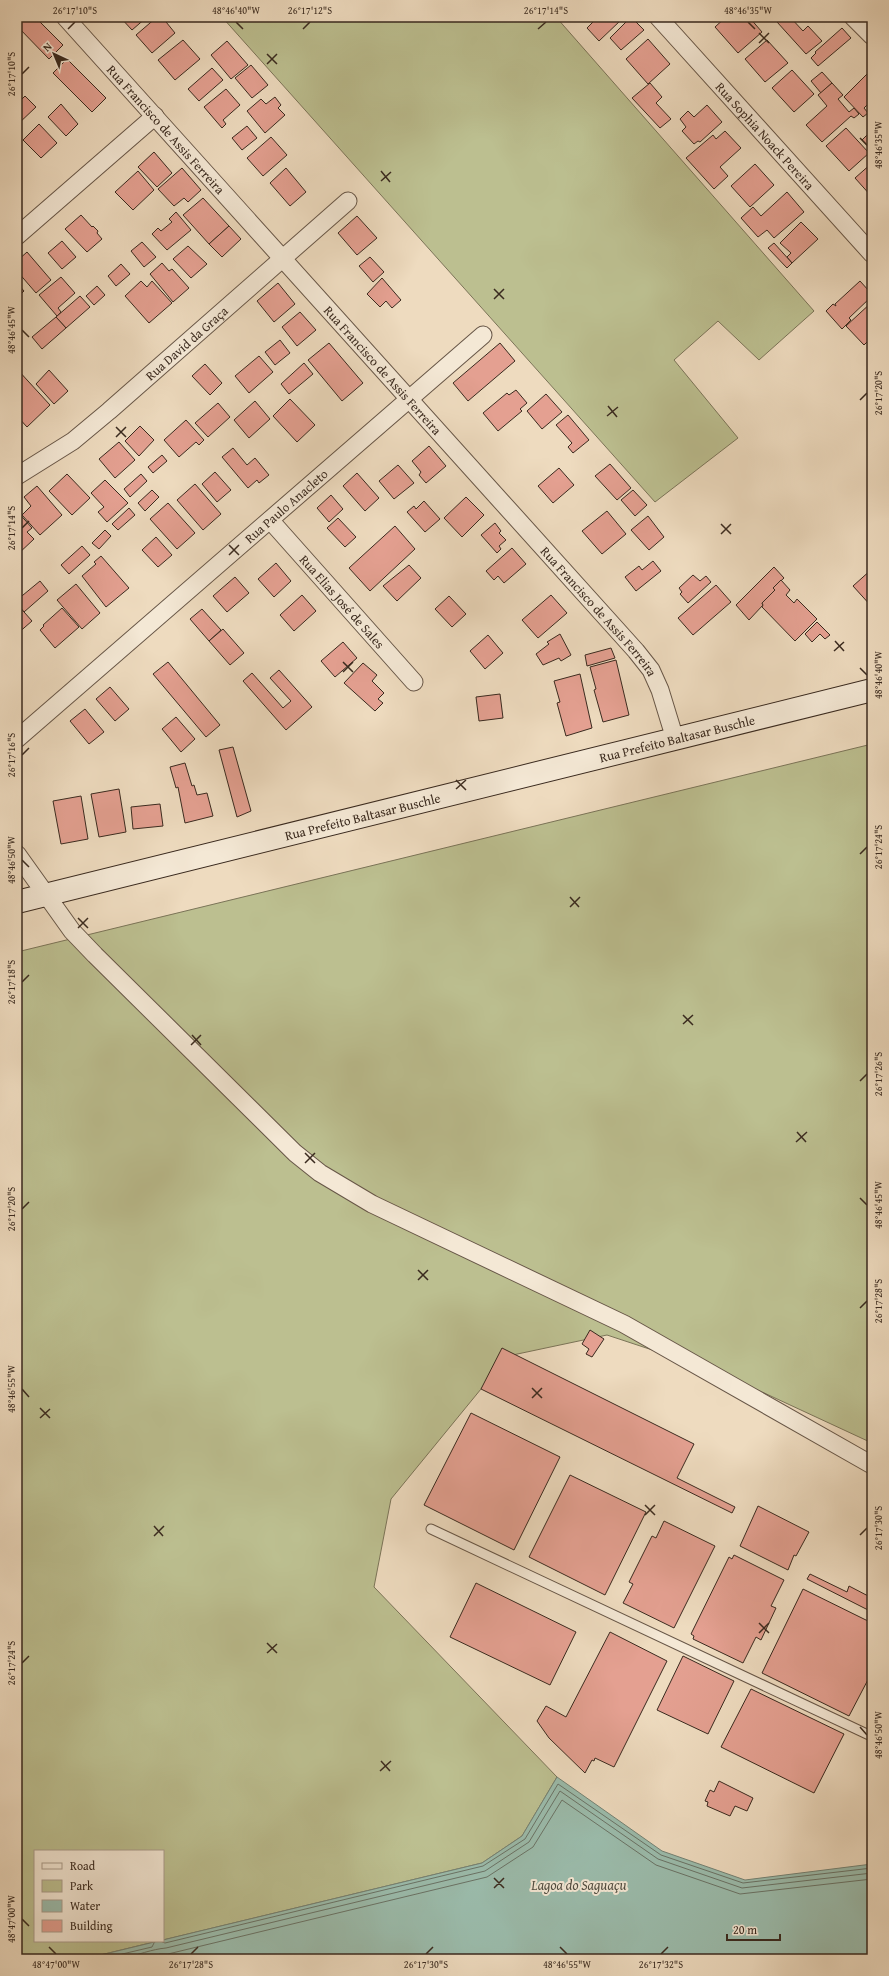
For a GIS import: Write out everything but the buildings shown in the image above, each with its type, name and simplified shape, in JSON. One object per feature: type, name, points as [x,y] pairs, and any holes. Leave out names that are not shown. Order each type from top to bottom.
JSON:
[{"type":"main road","name":"Rua Prefeito Baltasar Buschle","points":[[17,902],[872,690]]},
{"type":"street","name":"Rua Francisco de Assis Ferreira","points":[[65,17],[636,651],[651,670],[660,690],[675,739]]},
{"type":"street","name":"Rua Sophia Noack Pereira","points":[[658,17],[872,254]]},
{"type":"street","points":[[853,17],[872,36]]},
{"type":"street","points":[[17,236],[155,116]]},
{"type":"street","name":"Rua David da Graça","points":[[17,476],[73,441],[348,201]]},
{"type":"street","name":"Rua Paulo Anacleto","points":[[17,739],[482,335]]},
{"type":"street","name":"Rua Elias José de Sales","points":[[270,520],[414,682]]},
{"type":"street","points":[[17,854],[72,931],[295,1153],[320,1173],[372,1204],[624,1324],[872,1465]]},
{"type":"lane","points":[[431,1529],[654,1635],[869,1735],[872,1735]]},
{"type":"green space","points":[[222,17],[556,17],[814,311],[759,360],[718,321],[674,360],[738,438],[655,502]]},
{"type":"green space","points":[[872,744],[872,1443],[719,1372],[607,1335],[508,1356],[391,1499],[374,1587],[557,1777],[522,1836],[482,1863],[164,1940],[164,1850],[34,1850],[34,1942],[154,1942],[84,1959],[17,1959],[17,952]]},
{"type":"water","name":"Lagoa do Saguaçu","points":[[557,1777],[662,1851],[745,1880],[872,1864],[872,1959],[84,1959],[154,1942],[164,1942],[164,1940],[482,1863],[522,1836]]}]
